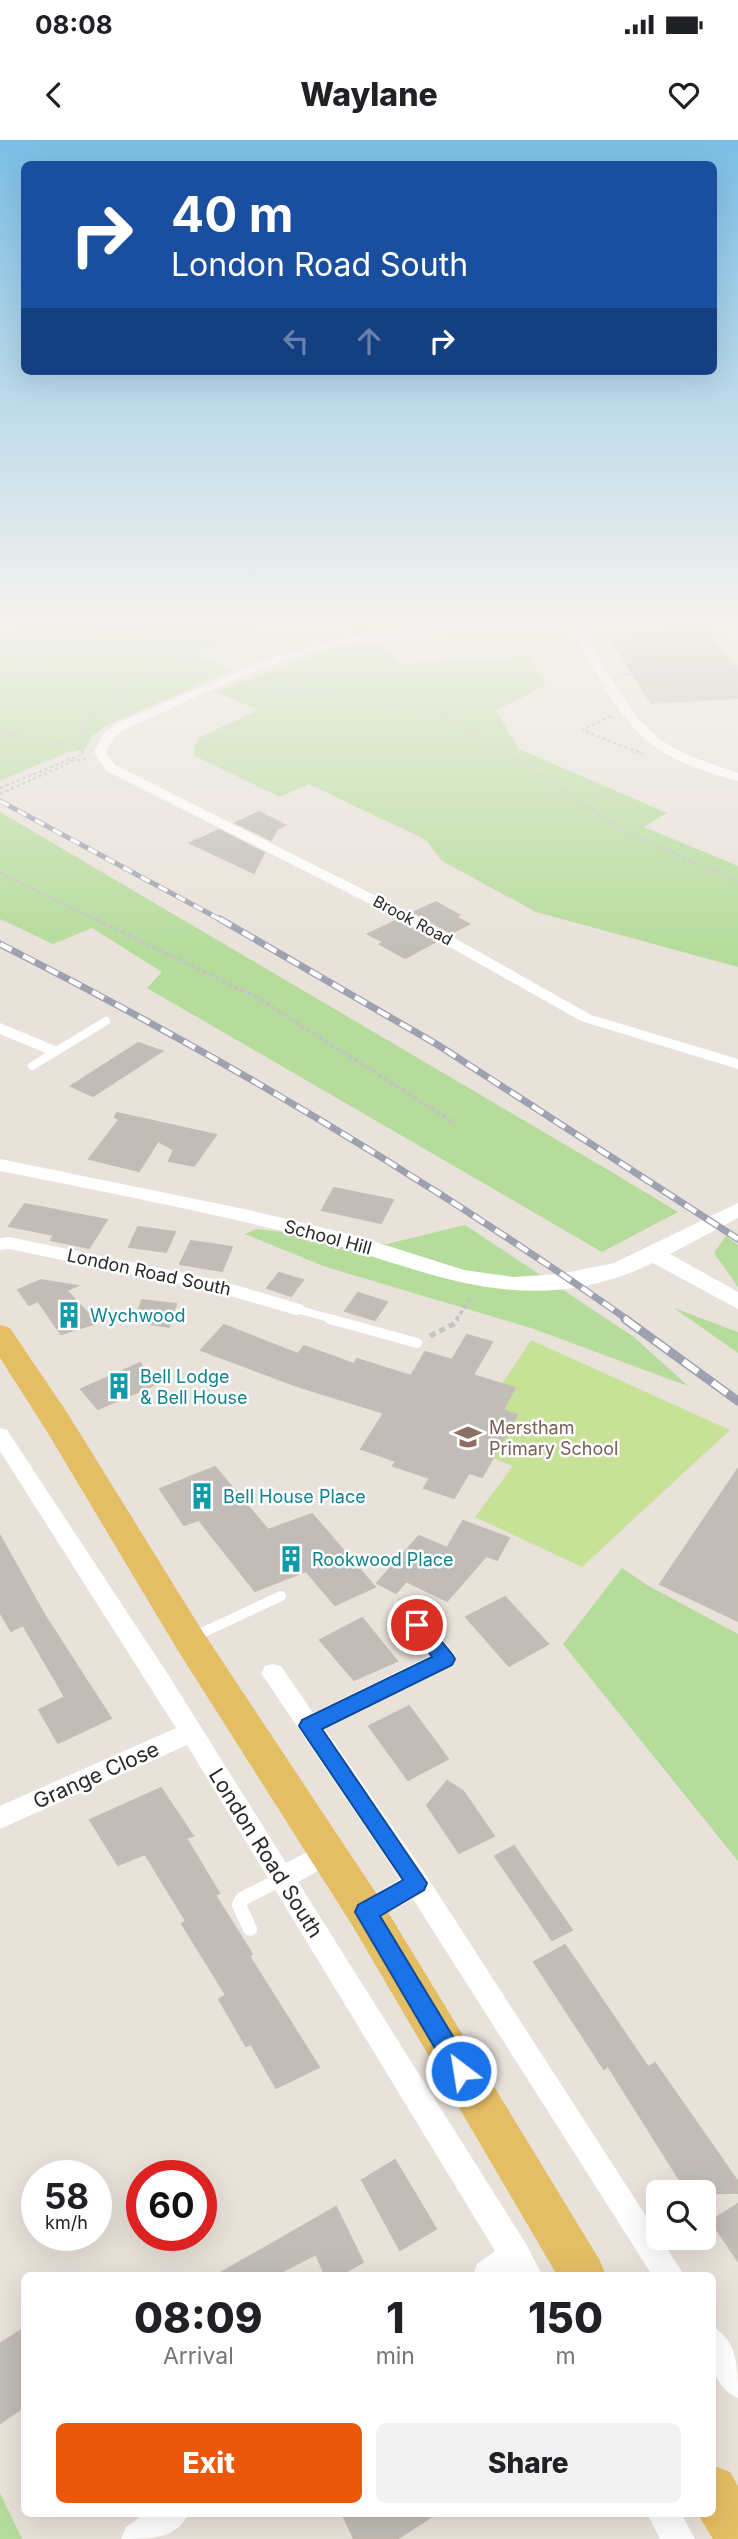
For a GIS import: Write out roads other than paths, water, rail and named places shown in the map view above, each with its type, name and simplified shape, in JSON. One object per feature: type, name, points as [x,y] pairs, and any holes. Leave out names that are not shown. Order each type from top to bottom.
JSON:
[{"type":"main road","points":[[0,1335],[57,1422],[189,1639],[366,1912],[581,2272]]},
{"type":"main road","points":[[716,2497],[738,2533]]},
{"type":"street","name":"Brook Road","points":[[117,729],[108,735],[95,755],[111,768],[405,916],[586,1018],[738,1064]]},
{"type":"street","points":[[644,729],[654,740],[675,752],[738,777]]},
{"type":"street","points":[[0,1028],[54,1051]]},
{"type":"street","name":"School Hill","points":[[0,1166],[100,1183],[334,1236],[484,1282],[549,1281],[603,1273],[630,1265],[707,1223],[738,1210]]},
{"type":"street","name":"London Road South","points":[[0,1244],[9,1243],[222,1287],[296,1309]]},
{"type":"street","points":[[652,1253],[738,1302]]},
{"type":"street","name":"London Road South","points":[[0,1435],[192,1732],[521,2265]]},
{"type":"street","points":[[309,1726],[445,1659],[403,1608]]},
{"type":"street","points":[[273,1673],[417,1883],[667,2272]]},
{"type":"street","name":"Grange Close","points":[[0,1818],[192,1732]]},
{"type":"street","points":[[282,1878],[327,1853]]},
{"type":"street","points":[[366,1912],[417,1883]]},
{"type":"street","points":[[498,2272],[521,2265]]},
{"type":"street","points":[[716,2348],[738,2382]]},
{"type":"street","points":[[138,2539],[168,2517]]},
{"type":"street","points":[[665,2517],[678,2539]]},
{"type":"lane","points":[[32,1066],[106,1020]]},
{"type":"lane","points":[[296,1309],[417,1343]]},
{"type":"lane","points":[[189,1639],[281,1596]]},
{"type":"lane","points":[[250,1928],[239,1905],[242,1899],[282,1878]]},
{"type":"railway","points":[[0,801],[223,921]]},
{"type":"railway","points":[[220,919],[438,1045],[738,1239]]},
{"type":"railway","points":[[0,944],[162,1029],[321,1121],[477,1218],[628,1320]]},
{"type":"railway","points":[[625,1319],[738,1401]]},
{"type":"place","name":"Wychwood","points":[[69,1315]]},
{"type":"place","name":"Bell Lodge & Bell House","points":[[119,1386]]},
{"type":"place","name":"Merstham Primary School","points":[[468,1437]]},
{"type":"place","name":"Bell House Place","points":[[202,1496]]},
{"type":"place","name":"Rookwood Place","points":[[291,1559]]}]
